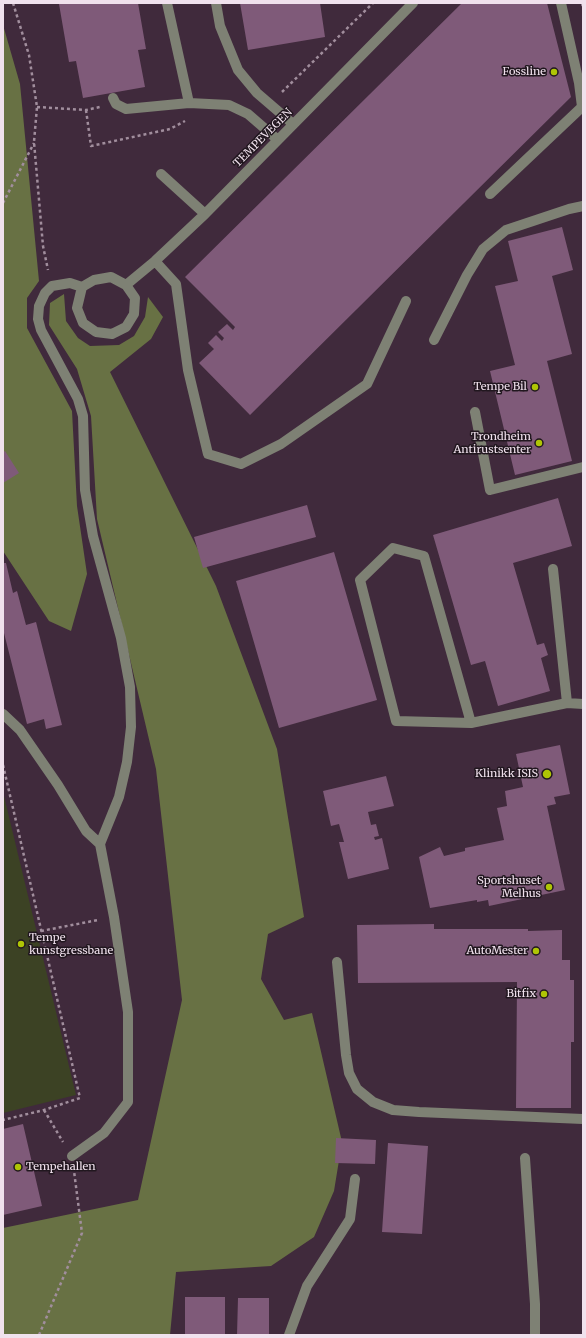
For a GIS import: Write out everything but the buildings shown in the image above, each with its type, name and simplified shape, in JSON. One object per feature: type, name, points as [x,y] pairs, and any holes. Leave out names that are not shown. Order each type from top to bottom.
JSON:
[{"type":"lane","points":[[167,3],[190,103]]},
{"type":"lane","points":[[216,3],[220,26],[238,70],[257,93],[293,124]]},
{"type":"lane","name":"TEMPEVEGEN","points":[[126,285],[205,214],[413,3]]},
{"type":"lane","points":[[490,194],[582,107],[579,83],[561,3]]},
{"type":"lane","points":[[114,101],[126,110],[190,103],[228,105],[248,114],[278,140]]},
{"type":"lane","points":[[161,174],[205,214]]},
{"type":"lane","points":[[434,340],[467,275],[483,249],[506,230],[569,208],[583,206]]},
{"type":"lane","points":[[155,260],[176,284],[188,370],[208,454],[241,464],[281,444],[366,384],[406,302]]},
{"type":"lane","points":[[111,277],[126,285],[135,298],[134,314],[126,327],[112,334],[96,332],[83,323],[77,308],[82,287],[94,280],[111,277]]},
{"type":"lane","points":[[72,1156],[104,1133],[128,1102],[128,1012],[114,917],[100,844],[119,797],[127,762],[130,728],[130,687],[121,638],[93,536],[85,490],[83,416],[78,399],[41,330],[38,319],[39,306],[46,293],[52,286],[70,283],[82,287]]},
{"type":"lane","points":[[475,412],[490,490],[583,467]]},
{"type":"lane","points":[[472,723],[424,556],[394,548],[360,580],[396,721],[472,723],[567,703],[583,704]]},
{"type":"lane","points":[[554,569],[567,703]]},
{"type":"lane","points":[[3,714],[20,730],[58,785],[86,831],[100,844]]},
{"type":"lane","points":[[337,962],[349,1073],[357,1089],[373,1102],[392,1110],[583,1119]]},
{"type":"lane","points":[[525,1158],[535,1304],[535,1335]]},
{"type":"lane","points":[[289,1335],[307,1286],[350,1219],[355,1179]]},
{"type":"path","points":[[13,3],[29,55],[37,107],[34,142],[43,246],[52,286]]},
{"type":"path","points":[[270,104],[373,3]]},
{"type":"path","points":[[582,3],[583,8]]},
{"type":"path","points":[[37,107],[86,110],[114,101]]},
{"type":"path","points":[[86,110],[91,146],[170,129],[188,120],[190,103]]},
{"type":"path","points":[[3,203],[34,142]]},
{"type":"path","points":[[3,765],[80,1098],[44,1110],[3,1120]]},
{"type":"path","points":[[41,931],[114,917]]},
{"type":"path","points":[[39,1335],[82,1233],[72,1156],[44,1110]]},
{"type":"green space","points":[[3,25],[20,84],[39,281],[27,298],[27,328],[72,411],[77,506],[87,574],[71,631],[49,621],[3,551]]},
{"type":"green space","points":[[64,294],[66,321],[78,338],[90,346],[119,345],[134,336],[145,317],[148,297],[163,317],[151,339],[110,372],[216,586],[277,749],[304,917],[268,934],[261,979],[284,1020],[312,1013],[342,1142],[334,1191],[314,1237],[271,1266],[176,1272],[170,1335],[3,1335],[3,1228],[138,1200],[182,1000],[156,769],[97,519],[91,416],[77,369],[49,325],[50,303]]},
{"type":"green space","name":"Tempe kunstgressbane","points":[[3,792],[76,1095],[3,1113]]},
{"type":"place","name":"Fossline","points":[[554,72]]},
{"type":"place","name":"Tempe Bil","points":[[535,387]]},
{"type":"place","name":"Trondheim Antirustsenter","points":[[539,443]]},
{"type":"place","name":"Klinikk ISIS","points":[[547,774]]},
{"type":"place","name":"Sportshuset Melhus","points":[[549,887]]},
{"type":"place","name":"Tempe kunstgressbane","points":[[21,944]]},
{"type":"place","name":"AutoMester","points":[[536,951]]},
{"type":"place","name":"Bitfix","points":[[544,994]]},
{"type":"place","name":"Tempehallen","points":[[18,1167]]}]
